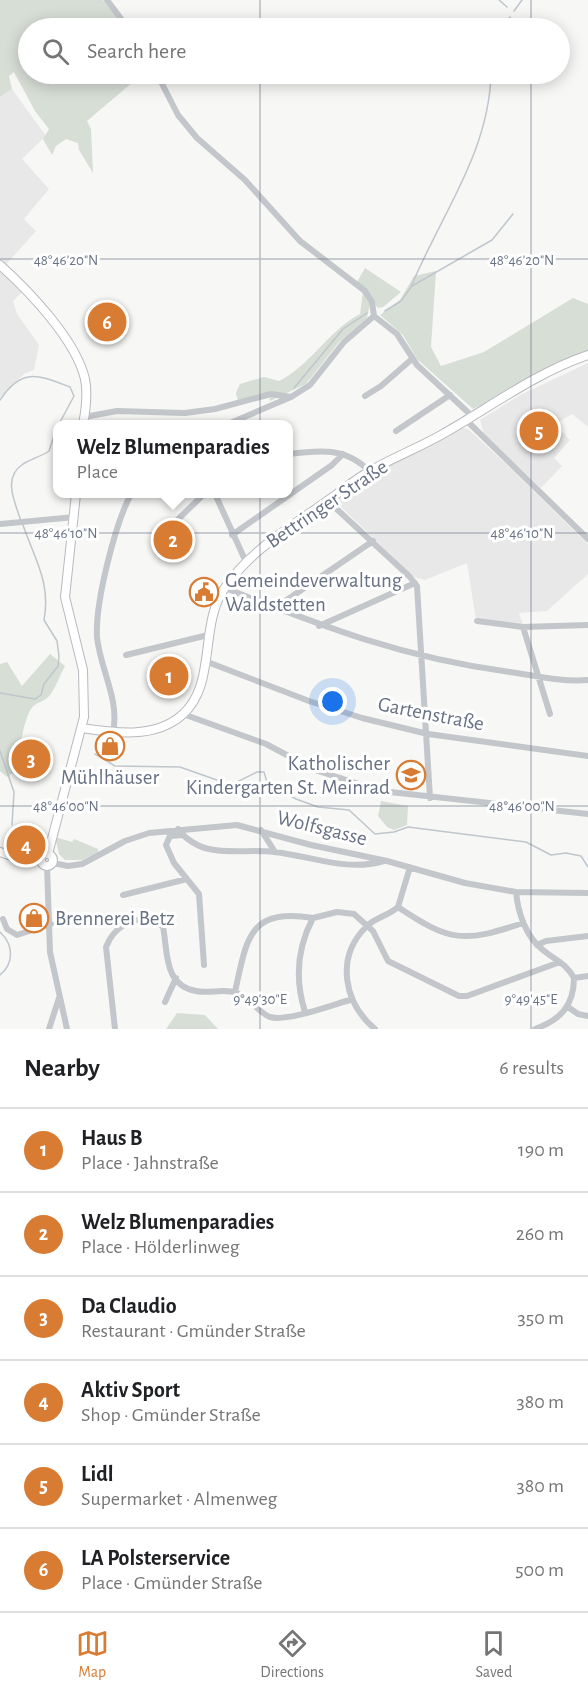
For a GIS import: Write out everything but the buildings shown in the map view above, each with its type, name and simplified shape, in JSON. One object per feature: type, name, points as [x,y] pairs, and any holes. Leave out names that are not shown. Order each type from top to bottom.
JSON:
[{"type":"street","points":[[107,0],[120,18]]},
{"type":"street","points":[[163,84],[188,128],[245,180],[300,241],[365,291],[372,302],[374,316],[397,334],[412,359],[450,395],[469,418],[588,539]]},
{"type":"street","points":[[0,265],[41,306],[81,367],[87,390],[83,420]]},
{"type":"street","points":[[237,420],[291,397],[310,385],[344,342],[374,316]]},
{"type":"street","name":"Bettringer Straße","points":[[183,714],[198,690],[205,661],[211,616],[225,588],[246,562],[274,538],[369,471],[559,367],[588,356]]},
{"type":"street","points":[[365,396],[381,386],[412,359]]},
{"type":"street","points":[[86,420],[117,411],[185,413],[215,409],[271,394],[291,397]]},
{"type":"street","points":[[396,431],[450,395]]},
{"type":"street","points":[[293,454],[331,451],[358,459],[369,471]]},
{"type":"street","points":[[293,492],[332,465],[343,454]]},
{"type":"street","points":[[67,1029],[50,952],[51,924],[47,861],[82,728],[83,670],[65,597],[76,498]]},
{"type":"street","points":[[113,732],[115,715],[97,636],[114,533],[129,498]]},
{"type":"street","points":[[168,529],[200,498]]},
{"type":"street","points":[[217,498],[246,562]]},
{"type":"street","points":[[232,535],[285,498]]},
{"type":"street","points":[[328,501],[373,541],[415,584],[419,602],[423,658],[430,798]]},
{"type":"street","points":[[0,524],[75,517]]},
{"type":"street","points":[[275,608],[373,541]]},
{"type":"street","points":[[319,626],[415,584]]},
{"type":"street","points":[[225,588],[319,626],[423,658],[536,676],[588,680]]},
{"type":"street","points":[[477,621],[523,627],[588,626]]},
{"type":"street","points":[[523,627],[536,676],[550,714]]},
{"type":"street","points":[[126,655],[208,634]]},
{"type":"street","name":"Gartenstraße","points":[[205,661],[309,701],[428,734],[588,756]]},
{"type":"street","points":[[82,728],[113,732],[141,732],[159,728],[183,714],[266,744],[315,770],[381,791],[588,814]]},
{"type":"street","name":"Wolfsgasse","points":[[47,861],[68,866],[81,864],[136,837],[237,825],[261,829],[311,845],[387,861],[452,880],[516,892],[588,893]]},
{"type":"street","points":[[261,829],[275,852]]},
{"type":"street","points":[[204,965],[199,894],[174,863],[166,845],[170,836],[180,832],[207,849],[275,852],[340,865],[367,866],[387,861]]},
{"type":"street","points":[[3,853],[28,860],[47,861]]},
{"type":"street","points":[[375,1029],[361,1017],[350,1000],[346,970],[350,952],[367,925],[398,907],[410,867]]},
{"type":"street","points":[[123,895],[187,879]]},
{"type":"street","points":[[516,892],[524,923],[537,945],[567,967],[574,978],[568,1007],[553,1022],[535,1029]]},
{"type":"street","points":[[398,907],[423,924],[456,937],[472,938],[488,935],[524,923]]},
{"type":"street","points":[[235,992],[245,954],[258,926],[268,918],[282,914],[313,918],[327,913],[354,914],[367,925],[388,961],[459,996],[467,996],[560,962]]},
{"type":"street","points":[[115,1029],[106,947],[115,930],[122,925],[144,918],[159,922],[165,936],[167,965],[176,978],[194,991],[235,992],[244,995],[269,1016],[281,1018],[350,1000]]},
{"type":"street","points":[[305,1012],[297,972],[304,939],[313,918]]},
{"type":"street","points":[[3,919],[7,929],[16,935],[51,924]]},
{"type":"street","points":[[537,945],[546,941],[588,936]]},
{"type":"street","points":[[574,978],[588,976]]},
{"type":"street","points":[[165,1002],[176,978]]},
{"type":"street","points":[[49,1029],[59,997]]},
{"type":"street","points":[[568,1007],[578,1014],[588,1016]]},
{"type":"shaded area","points":[[0,0],[103,0],[118,18],[18,18],[18,79],[14,72],[9,76],[12,89],[0,97]]},
{"type":"shaded area","points":[[20,84],[131,84],[87,121],[91,129],[93,173],[79,150],[78,143],[66,139],[56,146],[52,155],[43,139],[49,129],[35,111]]},
{"type":"shaded area","points":[[12,89],[46,136],[22,159],[49,189],[24,219],[36,231],[1,270],[22,292],[13,301],[17,314],[39,345],[34,370],[24,374],[0,397],[0,97]]},
{"type":"shaded area","points":[[365,268],[401,292],[383,307],[378,308],[357,282]]},
{"type":"shaded area","points":[[436,271],[431,347],[441,366],[484,352],[573,298],[588,304],[588,353],[473,409],[417,359],[403,335],[380,315],[400,300],[414,276]]},
{"type":"shaded area","points":[[363,291],[370,304],[367,318],[340,341],[306,384],[270,401],[269,393],[238,402],[236,393],[240,384],[264,377],[279,381],[291,374],[338,329],[360,314]]},
{"type":"shaded area","points":[[588,363],[588,427],[572,414],[555,424],[570,440],[554,458],[562,466],[541,488],[484,434],[480,420],[520,395]]},
{"type":"shaded area","points":[[461,427],[468,429],[504,462],[588,544],[588,574],[547,611],[519,613],[523,625],[476,620],[467,563],[425,580],[414,577],[335,501],[370,473]]},
{"type":"shaded area","points":[[50,654],[65,666],[50,695],[37,703],[28,714],[18,764],[25,772],[19,777],[12,773],[7,777],[0,771],[0,664],[7,662],[22,686]]},
{"type":"shaded area","points":[[381,801],[408,806],[407,825],[394,830],[387,827],[378,816]]},
{"type":"shaded area","points":[[55,837],[72,842],[74,839],[98,849],[98,852],[82,860],[65,860],[59,854]]},
{"type":"shaded area","points":[[177,1013],[205,1015],[218,1029],[166,1029]]},
{"type":"waterway","points":[[499,0],[507,7]]},
{"type":"waterway","points":[[514,11],[522,0]]},
{"type":"waterway","points":[[385,311],[401,301],[411,287],[461,184],[482,131],[490,84]]},
{"type":"waterway","points":[[412,286],[492,240],[513,214]]},
{"type":"waterway","points":[[294,388],[343,329],[367,313]]},
{"type":"waterway","points":[[0,400],[8,389],[23,378],[49,379],[70,387],[74,396],[61,420]]},
{"type":"waterway","points":[[21,521],[13,498],[13,476],[23,464],[49,451],[53,439]]},
{"type":"waterway","points":[[0,693],[35,699],[41,695],[44,684],[58,666],[57,641],[44,620],[46,607],[44,583],[23,525]]},
{"type":"waterway","points":[[0,751],[14,792],[12,825]]},
{"type":"waterway","points":[[95,754],[115,766],[180,767],[231,785],[257,772],[264,772],[267,782],[296,799],[318,807],[349,810],[375,834],[394,832],[408,827],[526,842],[551,855],[566,853],[581,856],[588,867]]},
{"type":"waterway","points":[[0,932],[10,948],[10,960],[0,975]]},
{"type":"place","name":"LA Polsterservice","points":[[107,322]]},
{"type":"place","name":"Lidl","points":[[539,431]]},
{"type":"place","name":"Welz Blumenparadies","points":[[173,540]]},
{"type":"place","name":"Gemeindeverwaltung Waldstetten","points":[[204,592]]},
{"type":"place","name":"Haus B","points":[[169,676]]},
{"type":"place","name":"Mühlhäuser","points":[[110,746]]},
{"type":"place","name":"Da Claudio","points":[[31,759]]},
{"type":"place","name":"Katholischer Kindergarten St. Meinrad","points":[[411,775]]},
{"type":"place","name":"Aktiv Sport","points":[[26,845]]},
{"type":"place","name":"Brennerei Betz","points":[[34,918]]}]
